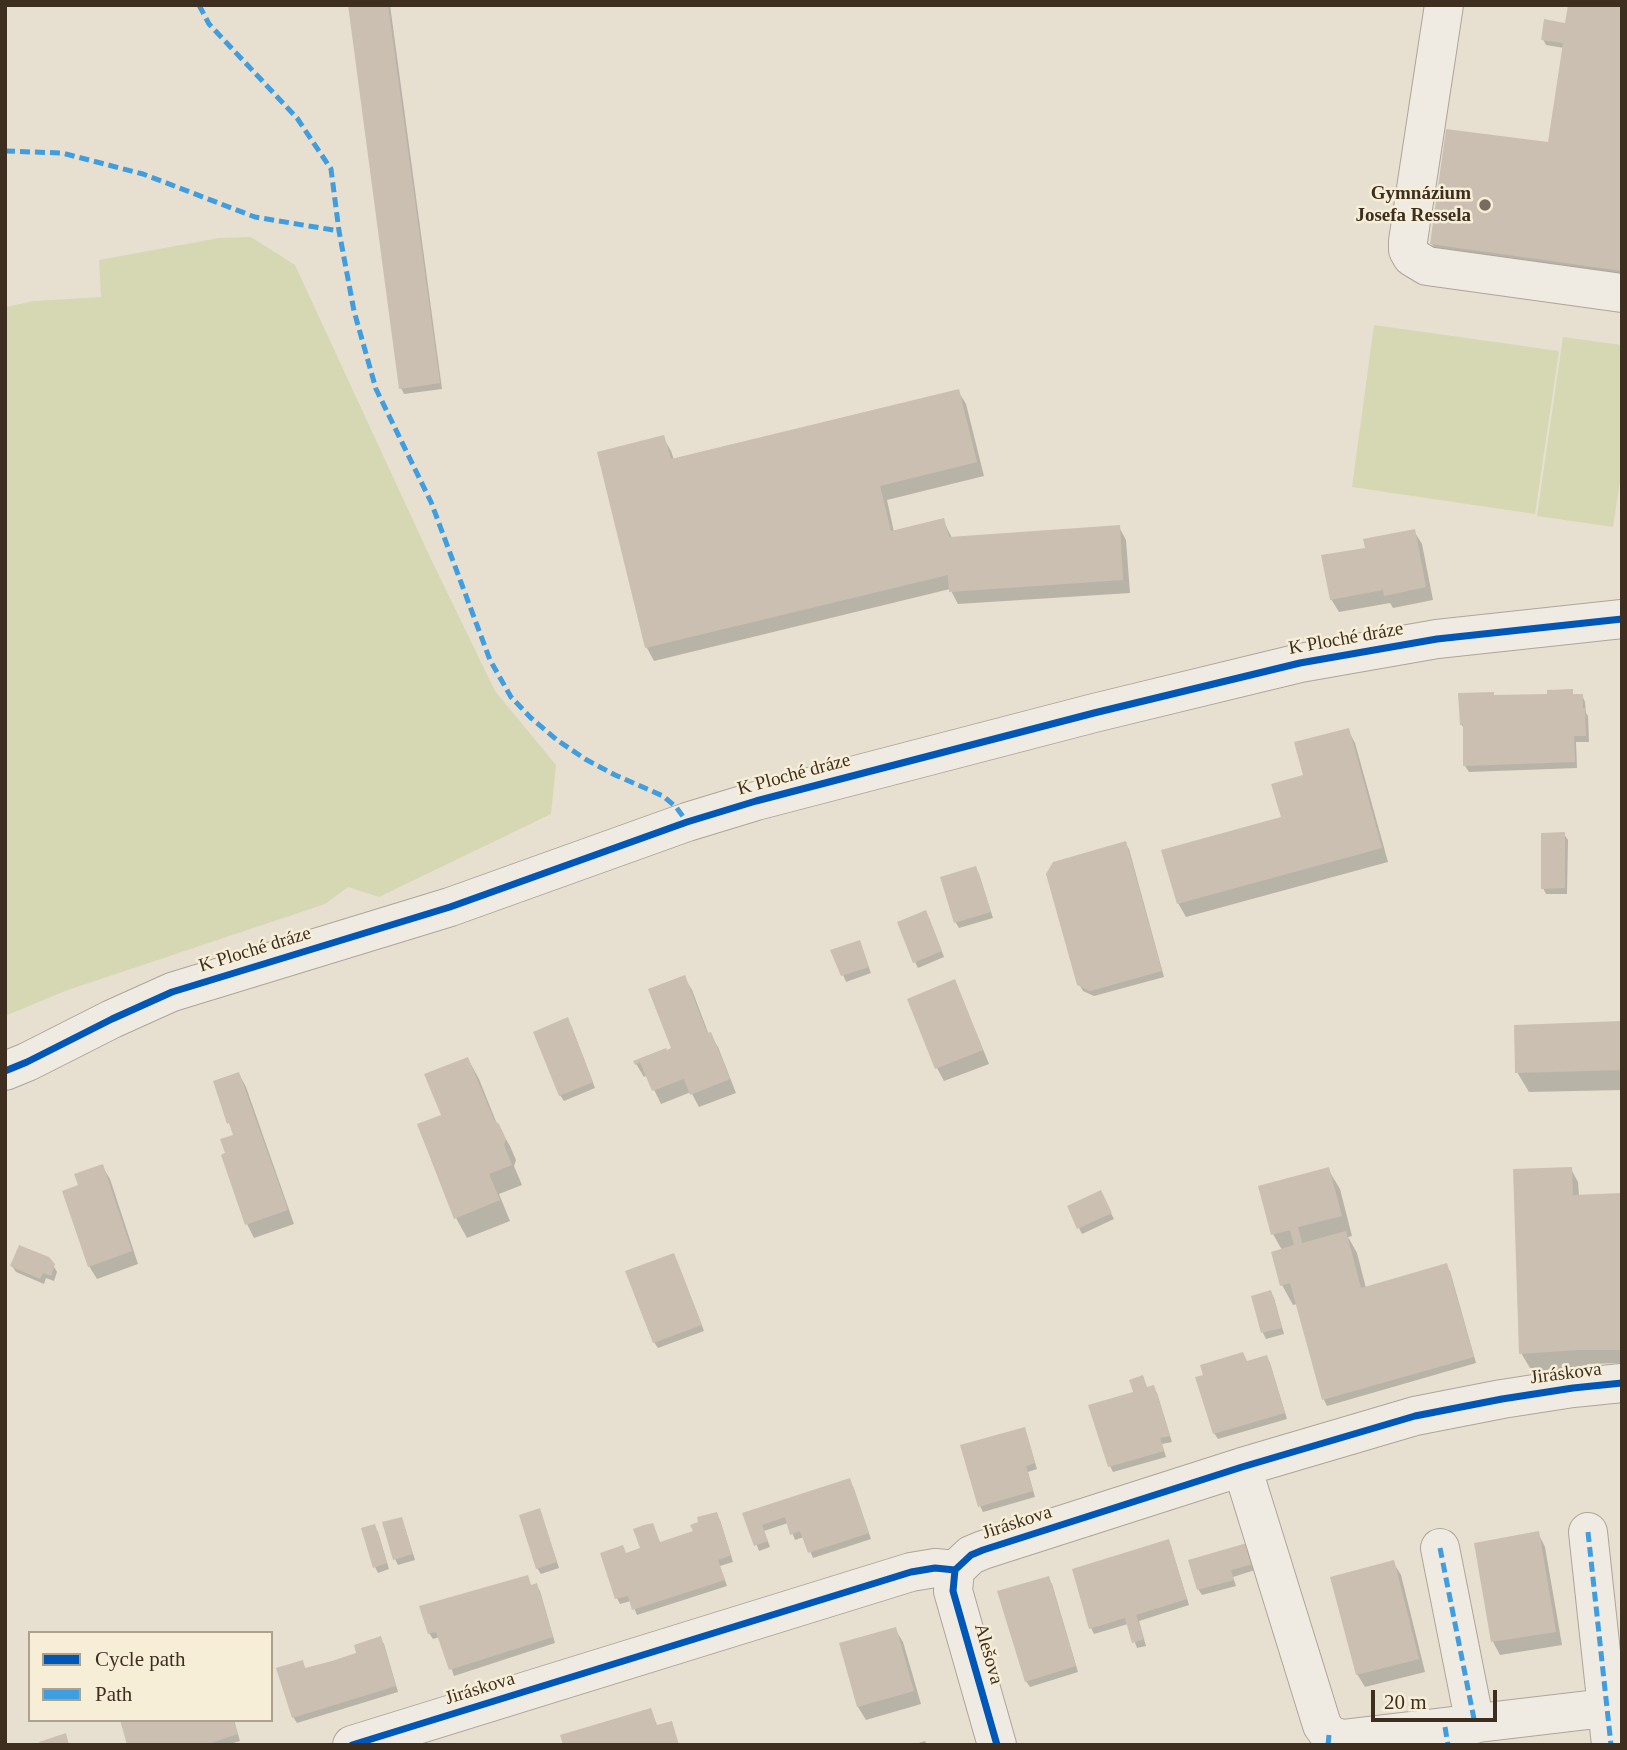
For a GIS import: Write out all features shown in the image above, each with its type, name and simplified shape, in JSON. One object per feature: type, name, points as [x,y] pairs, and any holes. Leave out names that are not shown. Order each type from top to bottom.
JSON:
[{"type":"street","points":[[1444,5],[1408,241],[1408,250],[1412,257],[1427,266],[1622,293]]},
{"type":"street","name":"K Ploché dráze","points":[[5,1071],[172,992],[450,907],[687,822],[756,801],[1094,713],[1300,663],[1437,639],[1622,620]]},
{"type":"street","name":"Jiráskova","points":[[352,1745],[911,1572],[935,1568],[955,1570],[971,1555],[983,1550],[1242,1467],[1415,1416],[1502,1399],[1622,1383]]},
{"type":"street","points":[[1242,1467],[1328,1740],[1613,1720],[1588,1532]]},
{"type":"street","points":[[1440,1548],[1456,1732]]},
{"type":"street","name":"Alešova","points":[[955,1570],[953,1591],[997,1745]]},
{"type":"green space","points":[[251,237],[295,265],[495,691],[556,765],[551,814],[379,897],[348,887],[325,904],[65,991],[5,1016],[5,307],[34,301],[101,297],[99,260],[219,238]]},
{"type":"green space","points":[[1374,325],[1559,351],[1535,514],[1352,487]]},
{"type":"green space","points":[[1563,337],[1622,345],[1622,468],[1613,527],[1537,516]]},
{"type":"building","points":[[348,5],[388,5],[440,383],[399,389]]},
{"type":"building","points":[[1568,5],[1622,5],[1622,271],[1430,244],[1446,129],[1548,142],[1563,43],[1541,40],[1544,19],[1565,23]]},
{"type":"building","points":[[959,389],[977,462],[880,486],[891,531],[944,518],[949,537],[1120,525],[1123,580],[949,592],[948,575],[645,648],[597,452],[664,435],[671,459]]},
{"type":"building","points":[[1415,529],[1426,587],[1384,596],[1383,590],[1330,600],[1321,555],[1365,548],[1363,539]]},
{"type":"building","points":[[1573,689],[1573,694],[1583,694],[1586,736],[1574,736],[1575,762],[1463,766],[1463,724],[1460,725],[1458,693],[1547,694],[1547,690]]},
{"type":"building","points":[[1349,728],[1382,848],[1177,904],[1161,850],[1281,817],[1271,784],[1303,775],[1294,742]]},
{"type":"building","points":[[1565,832],[1565,888],[1541,889],[1541,833]]},
{"type":"building","points":[[1126,841],[1162,971],[1090,991],[1077,985],[1046,874],[1053,862]]},
{"type":"building","points":[[976,866],[991,912],[954,923],[940,877]]},
{"type":"building","points":[[926,910],[942,951],[913,963],[897,922]]},
{"type":"building","points":[[860,940],[869,967],[841,976],[830,950]]},
{"type":"building","points":[[685,975],[707,1033],[711,1032],[730,1079],[690,1095],[684,1079],[652,1091],[640,1062],[635,1065],[633,1061],[671,1048],[648,989]]},
{"type":"building","points":[[955,979],[983,1050],[935,1069],[907,999]]},
{"type":"building","points":[[568,1017],[593,1082],[559,1096],[533,1032]]},
{"type":"building","points":[[1622,1021],[1622,1070],[1515,1073],[1514,1025]]},
{"type":"building","points":[[468,1057],[494,1120],[506,1139],[504,1145],[512,1165],[489,1174],[500,1200],[454,1219],[417,1124],[441,1115],[424,1074]]},
{"type":"building","points":[[239,1072],[288,1210],[245,1225],[221,1155],[225,1153],[220,1139],[233,1135],[213,1081]]},
{"type":"building","points":[[103,1164],[132,1251],[88,1267],[62,1191],[78,1185],[74,1174]]},
{"type":"building","points":[[1329,1167],[1342,1216],[1298,1227],[1302,1243],[1346,1231],[1361,1288],[1447,1263],[1474,1357],[1322,1400],[1290,1283],[1280,1286],[1271,1252],[1294,1245],[1290,1230],[1271,1235],[1258,1186]]},
{"type":"building","points":[[1572,1167],[1573,1195],[1622,1193],[1622,1350],[1519,1354],[1513,1169]]},
{"type":"building","points":[[1101,1190],[1112,1213],[1077,1229],[1067,1206]]},
{"type":"building","points":[[19,1245],[49,1257],[55,1264],[51,1276],[43,1273],[40,1279],[10,1266]]},
{"type":"building","points":[[674,1253],[702,1325],[653,1343],[625,1271]]},
{"type":"building","points":[[1271,1290],[1282,1328],[1261,1333],[1251,1296]]},
{"type":"building","points":[[1243,1352],[1247,1361],[1267,1355],[1285,1413],[1213,1434],[1195,1377],[1203,1375],[1200,1365]]},
{"type":"building","points":[[1143,1375],[1147,1387],[1154,1385],[1170,1436],[1160,1438],[1164,1451],[1108,1467],[1088,1405],[1133,1392],[1129,1380]]},
{"type":"building","points":[[1025,1427],[1035,1463],[1026,1466],[1033,1491],[978,1507],[960,1445]]},
{"type":"building","points":[[850,1478],[869,1533],[808,1553],[800,1531],[790,1535],[785,1517],[762,1525],[768,1541],[754,1546],[742,1513]]},
{"type":"building","points":[[540,1508],[557,1562],[536,1569],[519,1515]]},
{"type":"building","points":[[717,1512],[731,1555],[718,1560],[725,1580],[632,1610],[628,1596],[615,1599],[600,1553],[623,1545],[626,1553],[640,1548],[633,1529],[644,1525],[653,1523],[660,1542],[693,1531],[690,1525],[698,1522],[697,1517]]},
{"type":"building","points":[[402,1517],[413,1554],[393,1560],[382,1522]]},
{"type":"building","points":[[375,1524],[387,1563],[373,1568],[361,1528]]},
{"type":"building","points":[[1539,1531],[1556,1632],[1491,1642],[1474,1543]]},
{"type":"building","points":[[1169,1539],[1187,1599],[1136,1615],[1144,1639],[1132,1643],[1125,1618],[1089,1629],[1072,1569]]},
{"type":"building","points":[[1247,1543],[1253,1564],[1231,1570],[1234,1580],[1197,1590],[1188,1560]]},
{"type":"building","points":[[1394,1560],[1419,1659],[1356,1675],[1330,1577]]},
{"type":"building","points":[[528,1575],[531,1585],[537,1583],[553,1637],[449,1670],[436,1632],[428,1634],[419,1606]]},
{"type":"building","points":[[1049,1576],[1076,1666],[1025,1682],[997,1591]]},
{"type":"building","points":[[896,1627],[914,1691],[857,1707],[839,1643]]},
{"type":"building","points":[[381,1636],[396,1686],[292,1718],[276,1668],[303,1660],[305,1668],[332,1661],[356,1653],[354,1645]]},
{"type":"building","points":[[651,1708],[657,1725],[672,1721],[679,1745],[563,1745],[560,1735]]},
{"type":"building","points":[[121,1722],[234,1722],[238,1734],[205,1745],[127,1745]]},
{"type":"building","points":[[66,1733],[69,1745],[40,1745],[39,1742]]},
{"type":"marked path","points":[[199,5],[209,24],[297,118],[331,169],[354,311],[376,389],[431,502],[490,660],[511,697],[557,740],[615,775],[663,796],[687,822]]},
{"type":"marked path","points":[[5,151],[62,153],[143,174],[255,217],[339,231]]},
{"type":"marked path","points":[[1588,1532],[1611,1745]]},
{"type":"marked path","points":[[1440,1548],[1475,1724]]},
{"type":"marked path","points":[[1445,1727],[1448,1745]]},
{"type":"marked path","points":[[1328,1745],[1329,1735]]},
{"type":"cycle path","points":[[5,1071],[172,992],[450,907],[687,822],[756,801],[1094,713],[1300,663],[1437,639],[1622,619]]},
{"type":"cycle path","points":[[955,1570],[971,1555],[983,1550],[1242,1467],[1415,1416],[1502,1399],[1622,1383]]},
{"type":"cycle path","points":[[352,1745],[911,1572],[935,1568],[955,1570]]},
{"type":"cycle path","points":[[955,1570],[953,1591],[997,1745]]},
{"type":"place","name":"Gymnázium Josefa Ressela","points":[[1485,205]]}]
